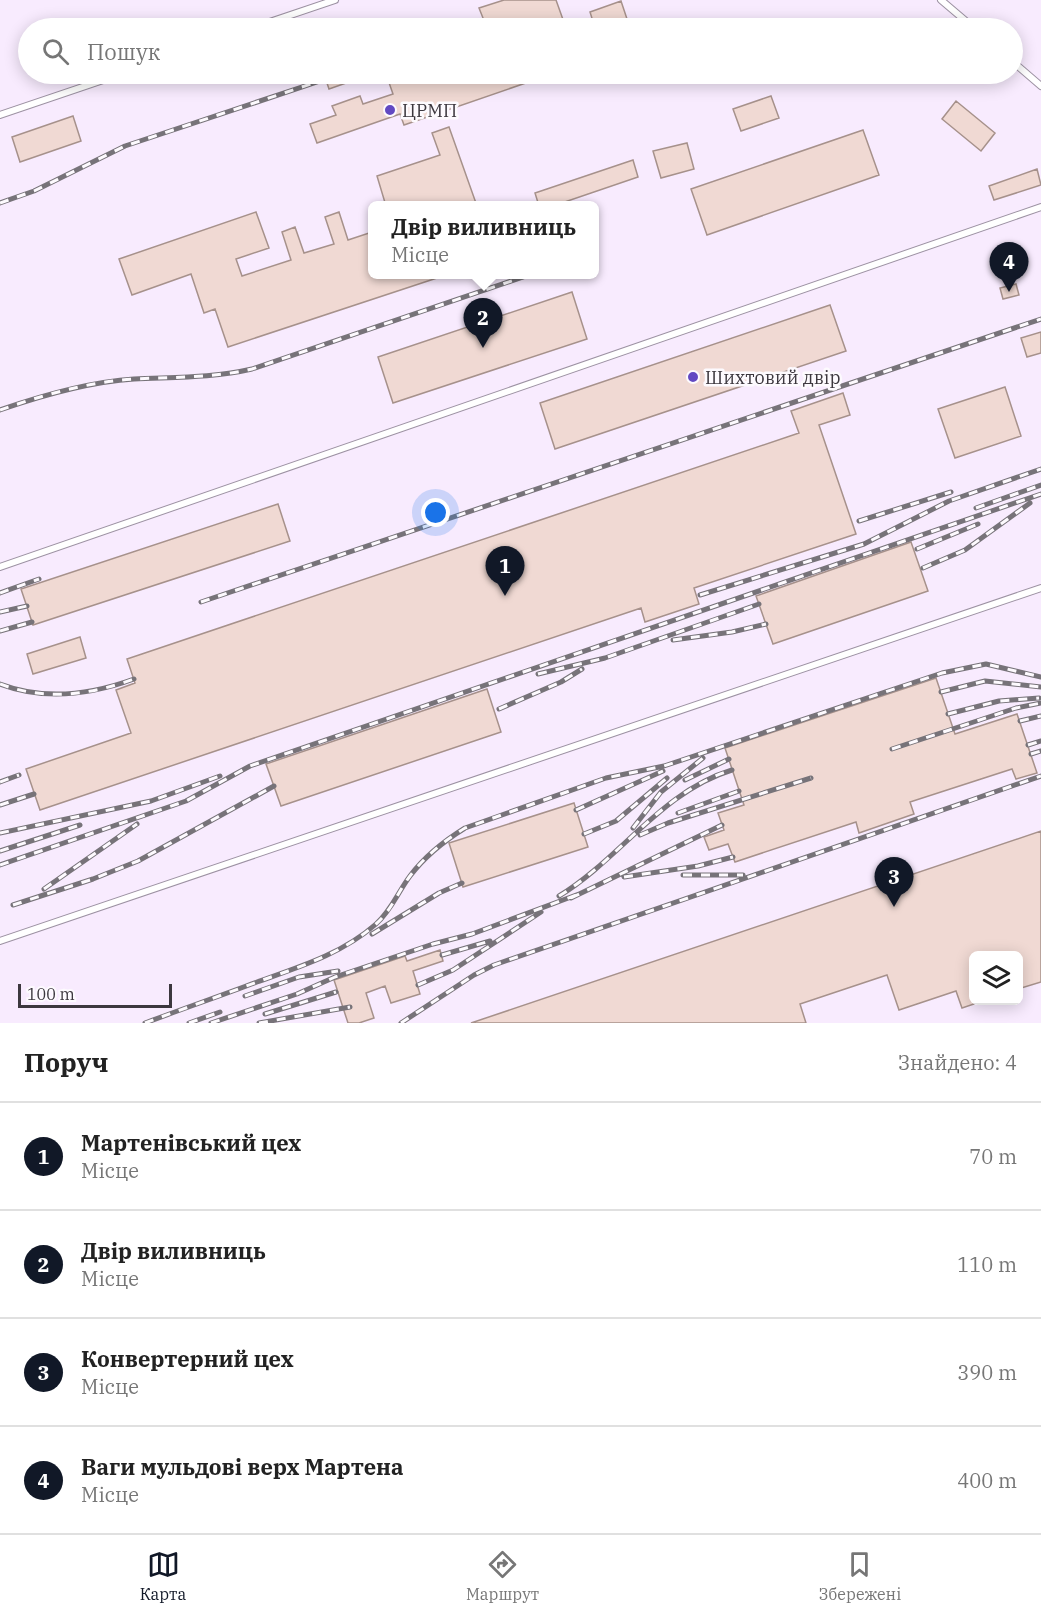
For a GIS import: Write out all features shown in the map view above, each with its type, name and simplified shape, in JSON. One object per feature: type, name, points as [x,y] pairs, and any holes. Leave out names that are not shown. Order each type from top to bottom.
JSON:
[{"type":"lane","points":[[282,18],[335,0]]},
{"type":"lane","points":[[941,0],[963,18]]},
{"type":"lane","points":[[1023,70],[1041,86]]},
{"type":"lane","points":[[0,115],[91,84]]},
{"type":"lane","points":[[0,567],[1041,207]]},
{"type":"lane","points":[[0,941],[1041,588]]},
{"type":"shaded area","points":[[0,0],[1041,0],[1041,1023],[0,1023]]},
{"type":"building","points":[[504,0],[556,0],[562,18],[483,18],[479,8]]},
{"type":"building","points":[[621,1],[627,18],[592,18],[590,12]]},
{"type":"building","points":[[327,84],[343,84],[329,89]]},
{"type":"building","name":"ЦРМП","points":[[390,84],[523,84],[404,125],[400,114],[317,143],[310,124],[336,115],[332,106],[360,96],[363,104],[393,94]]},
{"type":"building","points":[[771,96],[779,118],[741,131],[733,109]]},
{"type":"building","points":[[956,101],[995,133],[981,151],[942,119]]},
{"type":"building","points":[[73,116],[81,141],[20,162],[12,137]]},
{"type":"building","points":[[449,127],[475,201],[384,201],[377,176],[440,155],[432,133]]},
{"type":"building","points":[[863,130],[879,175],[707,235],[691,189]]},
{"type":"building","points":[[687,143],[694,169],[661,178],[653,151]]},
{"type":"building","points":[[633,160],[638,177],[568,201],[537,201],[535,193]]},
{"type":"building","points":[[1037,169],[1041,185],[994,200],[989,186]]},
{"type":"building","points":[[256,212],[269,248],[236,259],[242,276],[291,260],[282,232],[295,227],[304,253],[334,244],[325,217],[339,212],[348,240],[368,233],[368,279],[434,279],[228,347],[215,309],[204,313],[191,274],[132,295],[119,259]]},
{"type":"building","points":[[1016,284],[1019,295],[1003,299],[1000,288]]},
{"type":"building","points":[[572,292],[587,339],[393,403],[378,357]]},
{"type":"building","name":"Шихтовий двір","points":[[830,305],[846,351],[555,449],[540,403]]},
{"type":"building","points":[[1041,332],[1041,353],[1027,357],[1021,338]]},
{"type":"building","points":[[1005,387],[1021,436],[955,458],[938,409]]},
{"type":"building","points":[[843,393],[850,415],[819,425],[856,534],[694,588],[699,604],[645,622],[641,608],[40,810],[26,769],[131,733],[116,690],[135,683],[127,659],[799,433],[791,411]]},
{"type":"building","points":[[278,504],[290,541],[33,625],[21,589]]},
{"type":"building","points":[[911,542],[928,591],[773,644],[756,596]]},
{"type":"building","points":[[80,637],[86,658],[33,674],[27,654]]},
{"type":"building","points":[[936,678],[955,734],[1017,714],[1037,773],[1016,779],[1012,769],[910,802],[914,814],[859,833],[856,822],[735,862],[728,844],[709,850],[704,837],[724,830],[718,813],[744,805],[725,748]]},
{"type":"building","points":[[487,689],[501,732],[281,806],[266,764]]},
{"type":"building","points":[[574,803],[588,847],[463,887],[449,843]]},
{"type":"building","points":[[1041,831],[1041,982],[1023,987],[1023,951],[969,951],[969,1005],[971,1005],[962,1008],[956,991],[899,1010],[887,975],[800,1004],[806,1023],[471,1023]]},
{"type":"building","points":[[440,950],[443,961],[413,971],[420,994],[391,1003],[385,986],[366,993],[374,1018],[359,1023],[348,1023],[334,980],[405,956],[407,961]]},
{"type":"railway","points":[[0,203],[34,191],[125,146],[311,84]]},
{"type":"railway","points":[[0,410],[49,394],[100,383],[208,376],[252,369],[517,279]]},
{"type":"railway","points":[[201,602],[1041,319]]},
{"type":"railway","points":[[700,595],[864,544],[949,501],[1041,469]]},
{"type":"railway","points":[[976,508],[1041,485]]},
{"type":"railway","points":[[859,521],[951,492]]},
{"type":"railway","points":[[0,865],[186,801],[250,766],[1041,494]]},
{"type":"railway","points":[[923,568],[965,550],[1030,503]]},
{"type":"railway","points":[[917,549],[978,524]]},
{"type":"railway","points":[[0,593],[39,579]]},
{"type":"railway","points":[[538,674],[605,658],[759,604]]},
{"type":"railway","points":[[0,612],[27,606]]},
{"type":"railway","points":[[0,631],[32,622]]},
{"type":"railway","points":[[673,640],[732,632],[766,624]]},
{"type":"railway","points":[[145,1023],[304,965],[349,944],[381,919],[410,876],[428,855],[465,828],[606,778],[664,766],[942,673],[986,664],[1041,677]]},
{"type":"railway","points":[[499,709],[561,682],[582,669]]},
{"type":"railway","points":[[0,684],[34,693],[67,694],[101,689],[134,679]]},
{"type":"railway","points":[[941,692],[985,681],[1041,687]]},
{"type":"railway","points":[[948,714],[999,701],[1039,698]]},
{"type":"railway","points":[[892,749],[1016,708],[1041,703]]},
{"type":"railway","points":[[1020,721],[1041,716]]},
{"type":"railway","points":[[1028,745],[1041,741]]},
{"type":"railway","points":[[1031,754],[1041,751]]},
{"type":"railway","points":[[633,828],[661,792],[703,758]]},
{"type":"railway","points":[[685,780],[729,759]]},
{"type":"railway","points":[[559,896],[602,864],[684,793],[732,770]]},
{"type":"railway","points":[[576,810],[663,771]]},
{"type":"railway","points":[[0,782],[19,775]]},
{"type":"railway","points":[[0,833],[151,801],[220,776]]},
{"type":"railway","points":[[401,1023],[474,975],[494,965],[1041,776]]},
{"type":"railway","points":[[584,834],[616,821],[667,778]]},
{"type":"railway","points":[[640,835],[668,823],[811,778]]},
{"type":"railway","points":[[13,905],[93,879],[138,861],[274,786]]},
{"type":"railway","points":[[678,813],[739,791]]},
{"type":"railway","points":[[0,805],[34,794]]},
{"type":"railway","points":[[44,889],[137,824]]},
{"type":"railway","points":[[0,851],[80,825]]},
{"type":"railway","points":[[571,898],[722,825]]},
{"type":"railway","points":[[624,877],[698,866],[733,857]]},
{"type":"railway","points":[[683,875],[743,875]]},
{"type":"railway","points":[[372,934],[439,893],[462,883]]},
{"type":"railway","points":[[211,1023],[297,994],[335,977],[433,944],[472,934],[579,894]]},
{"type":"railway","points":[[418,985],[453,970],[541,912]]},
{"type":"railway","points":[[442,955],[490,941]]},
{"type":"railway","points":[[245,996],[299,977],[338,971]]},
{"type":"railway","points":[[265,1014],[336,992]]},
{"type":"railway","points":[[259,1023],[350,1007]]},
{"type":"railway","points":[[189,1023],[220,1012]]},
{"type":"place","name":"ЦРМП","points":[[390,110]]},
{"type":"place","name":"Ваги мульдові верх Мартена","points":[[1009,292]]},
{"type":"place","name":"Двір виливниць","points":[[483,348]]},
{"type":"place","name":"Шихтовий двір","points":[[693,377]]},
{"type":"place","name":"Мартенівський цех","points":[[505,596]]},
{"type":"place","name":"Конвертерний цех","points":[[894,907]]}]
